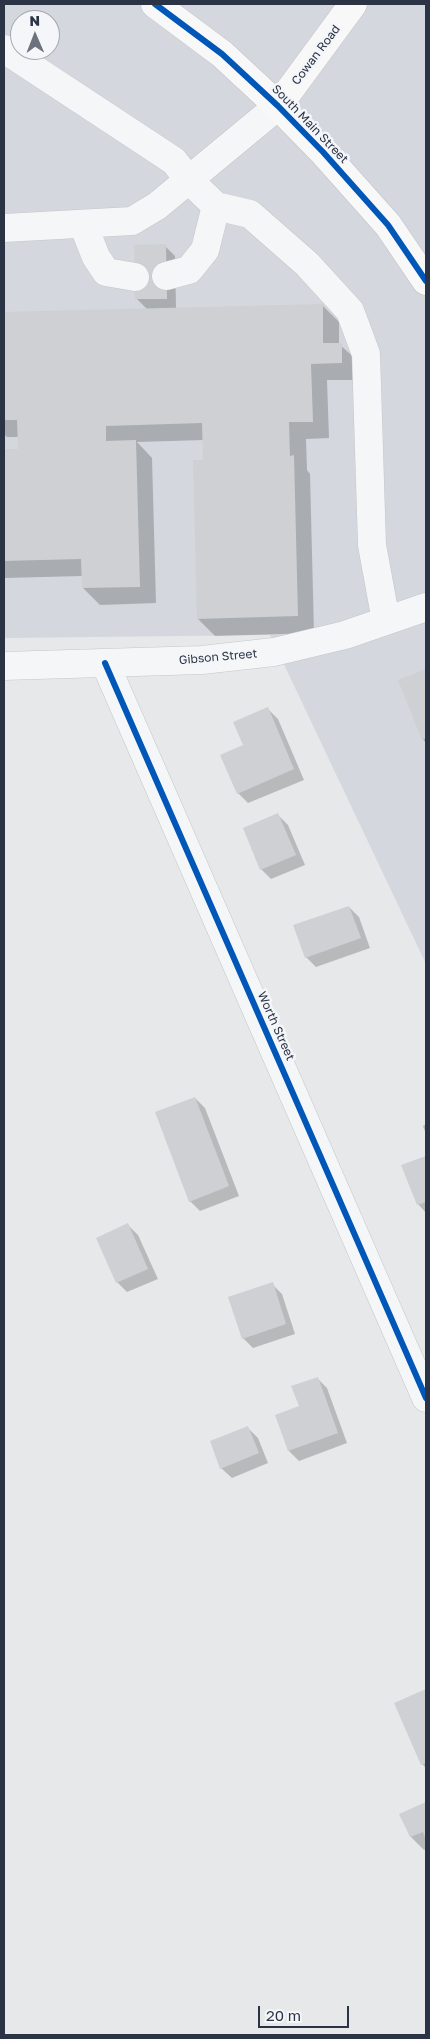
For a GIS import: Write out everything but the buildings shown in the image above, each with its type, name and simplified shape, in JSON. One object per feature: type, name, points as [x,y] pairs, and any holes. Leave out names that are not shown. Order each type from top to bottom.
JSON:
[{"type":"main road","name":"South Main Street","points":[[155,4],[222,54],[278,106],[323,152],[388,225],[426,281]]},
{"type":"main road","name":"Cowan Road","points":[[278,106],[353,4]]},
{"type":"street","points":[[4,49],[174,161],[188,179],[216,206],[250,214],[307,264],[350,311],[366,354],[372,545],[386,621]]},
{"type":"street","points":[[4,228],[132,221],[157,206],[278,106]]},
{"type":"street","points":[[166,276],[189,270],[205,250],[216,206]]},
{"type":"street","points":[[83,224],[96,257],[106,272],[135,277]]},
{"type":"street","name":"Gibson Street","points":[[4,666],[202,660],[274,652],[345,635],[426,607]]},
{"type":"street","name":"Worth Street","points":[[105,663],[426,1398]]},
{"type":"shaded area","points":[[4,4],[426,4],[426,964],[270,635],[4,638]]},
{"type":"cycle path","points":[[155,4],[222,54],[278,106],[323,152],[388,225],[426,281]]},
{"type":"cycle path","points":[[105,663],[426,1398]]}]
